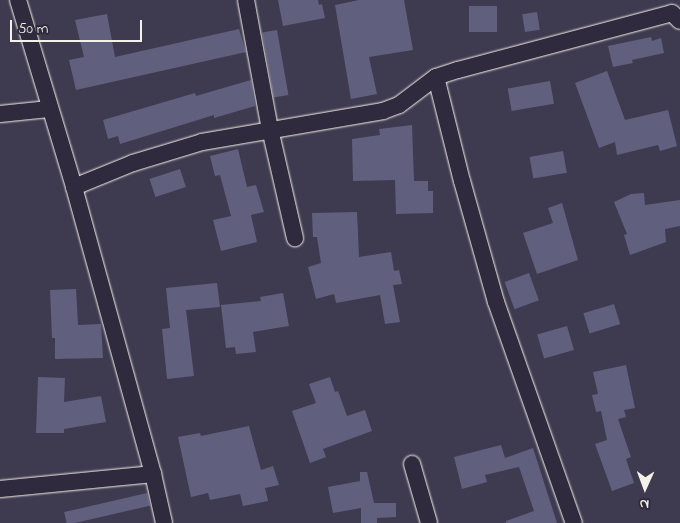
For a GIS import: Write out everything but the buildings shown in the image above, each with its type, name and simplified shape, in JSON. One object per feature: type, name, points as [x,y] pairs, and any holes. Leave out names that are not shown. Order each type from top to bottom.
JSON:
[{"type":"street","points":[[18,0],[49,110],[74,187],[153,474],[164,523]]},
{"type":"street","points":[[246,0],[270,129],[295,238]]},
{"type":"street","points":[[74,187],[133,163],[202,142],[383,111],[399,104],[436,77],[672,11]]},
{"type":"street","points":[[436,77],[462,181],[496,302],[574,523]]},
{"type":"street","points":[[0,114],[49,110]]},
{"type":"street","points":[[412,464],[429,523]]},
{"type":"street","points":[[0,489],[153,474]]}]
